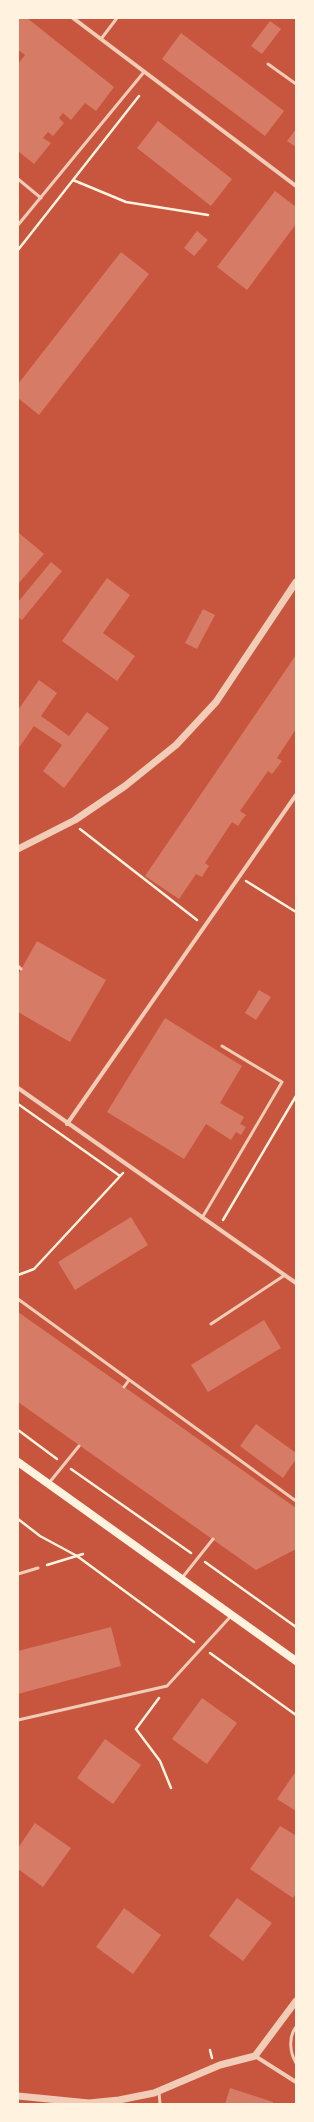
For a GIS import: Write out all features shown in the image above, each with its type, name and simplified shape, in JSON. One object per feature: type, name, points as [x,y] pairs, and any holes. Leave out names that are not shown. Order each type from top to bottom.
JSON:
[{"type":"main road","points":[[18,1462],[296,1661]]},
{"type":"street","points":[[73,18],[296,186]]},
{"type":"street","points":[[18,849],[75,820],[140,774],[176,745],[211,708],[295,586]]},
{"type":"street","points":[[67,1124],[296,796]]},
{"type":"street","points":[[18,1088],[67,1124],[296,1283]]},
{"type":"street","points":[[18,2096],[88,2104],[119,2100],[159,2091],[220,2065],[255,2056],[296,2001]]},
{"type":"street","points":[[255,2056],[296,2082]]},
{"type":"lane","points":[[100,39],[116,18]]},
{"type":"lane","points":[[268,64],[296,84]]},
{"type":"lane","points":[[18,225],[144,72]]},
{"type":"lane","points":[[18,180],[41,198]]},
{"type":"lane","points":[[202,1218],[282,1082],[222,1046]]},
{"type":"lane","points":[[211,1324],[285,1275]]},
{"type":"lane","points":[[18,1299],[296,1501]]},
{"type":"lane","points":[[124,1387],[129,1380]]},
{"type":"lane","points":[[48,1483],[79,1446]]},
{"type":"lane","points":[[258,1481],[261,1476]]},
{"type":"lane","points":[[181,1580],[213,1539]]},
{"type":"lane","points":[[18,1574],[38,1568]]},
{"type":"lane","points":[[18,1720],[168,1686],[232,1616]]},
{"type":"lane","points":[[296,2027],[290,2040],[291,2051],[296,2063]]},
{"type":"lane","points":[[159,2091],[160,2104]]},
{"type":"path","points":[[18,250],[152,78]]},
{"type":"path","points":[[73,180],[126,202],[208,215]]},
{"type":"path","points":[[75,820],[81,831],[206,926]]},
{"type":"path","points":[[239,877],[296,912]]},
{"type":"path","points":[[218,1229],[296,1096]]},
{"type":"path","points":[[18,1104],[120,1176]]},
{"type":"path","points":[[18,1275],[34,1269],[129,1167]]},
{"type":"path","points":[[18,1430],[296,1627]]},
{"type":"path","points":[[18,1519],[40,1536],[77,1556],[203,1649],[296,1715]]},
{"type":"path","points":[[38,1568],[83,1554]]},
{"type":"path","points":[[168,1686],[136,1729],[160,1761],[171,1788]]},
{"type":"building","points":[[18,18],[27,18],[114,87],[96,111],[85,103],[71,120],[63,113],[59,118],[64,123],[53,136],[48,132],[43,138],[51,143],[34,164],[18,151],[18,64],[25,55],[18,50]]},
{"type":"building","points":[[270,21],[281,29],[262,54],[251,46]]},
{"type":"building","points":[[181,33],[284,111],[265,136],[162,59]]},
{"type":"building","points":[[158,121],[232,179],[211,206],[137,148]]},
{"type":"building","points":[[296,129],[296,147],[287,141]]},
{"type":"building","points":[[275,191],[296,207],[296,224],[247,290],[217,267]]},
{"type":"building","points":[[197,231],[208,240],[194,256],[184,248]]},
{"type":"building","points":[[121,252],[149,274],[39,415],[18,398],[18,384]]},
{"type":"building","points":[[19,533],[44,554],[18,584],[18,534]]},
{"type":"building","points":[[51,562],[62,571],[22,620],[18,617],[18,602]]},
{"type":"building","points":[[107,578],[130,595],[103,633],[135,656],[117,681],[62,641]]},
{"type":"building","points":[[203,609],[215,615],[197,649],[185,643]]},
{"type":"building","points":[[296,655],[296,729],[277,758],[282,761],[272,774],[268,771],[240,811],[246,815],[238,826],[232,822],[205,863],[209,866],[202,877],[196,874],[179,899],[145,876]]},
{"type":"building","points":[[39,680],[57,693],[41,716],[69,736],[87,712],[109,728],[64,788],[43,771],[62,745],[34,726],[18,749],[18,710]]},
{"type":"building","points":[[37,941],[106,980],[70,1042],[18,1012],[18,975]]},
{"type":"building","points":[[259,990],[271,997],[256,1020],[245,1013]]},
{"type":"building","points":[[165,1018],[242,1066],[220,1103],[244,1117],[240,1124],[246,1127],[241,1135],[236,1132],[231,1140],[206,1124],[184,1159],[107,1112]]},
{"type":"building","points":[[131,1217],[148,1245],[75,1290],[58,1262]]},
{"type":"building","points":[[18,1312],[296,1508],[296,1549],[256,1570],[18,1402]]},
{"type":"building","points":[[264,1320],[281,1348],[208,1392],[191,1365]]},
{"type":"building","points":[[256,1424],[296,1453],[296,1459],[283,1478],[240,1446]]},
{"type":"building","points":[[111,1627],[121,1666],[18,1694],[18,1651]]},
{"type":"building","points":[[202,1698],[237,1723],[207,1764],[172,1739]]},
{"type":"building","points":[[105,1739],[141,1765],[113,1804],[77,1778]]},
{"type":"building","points":[[296,1771],[296,1811],[277,1799]]},
{"type":"building","points":[[35,1823],[71,1848],[43,1887],[18,1869],[18,1848]]},
{"type":"building","points":[[280,1826],[295,1835],[296,1834],[296,1893],[293,1898],[250,1869]]},
{"type":"building","points":[[237,1898],[272,1923],[243,1961],[209,1936]]},
{"type":"building","points":[[124,1908],[161,1935],[133,1974],[96,1947]]},
{"type":"building","points":[[230,2088],[273,2102],[273,2104],[225,2104]]}]
